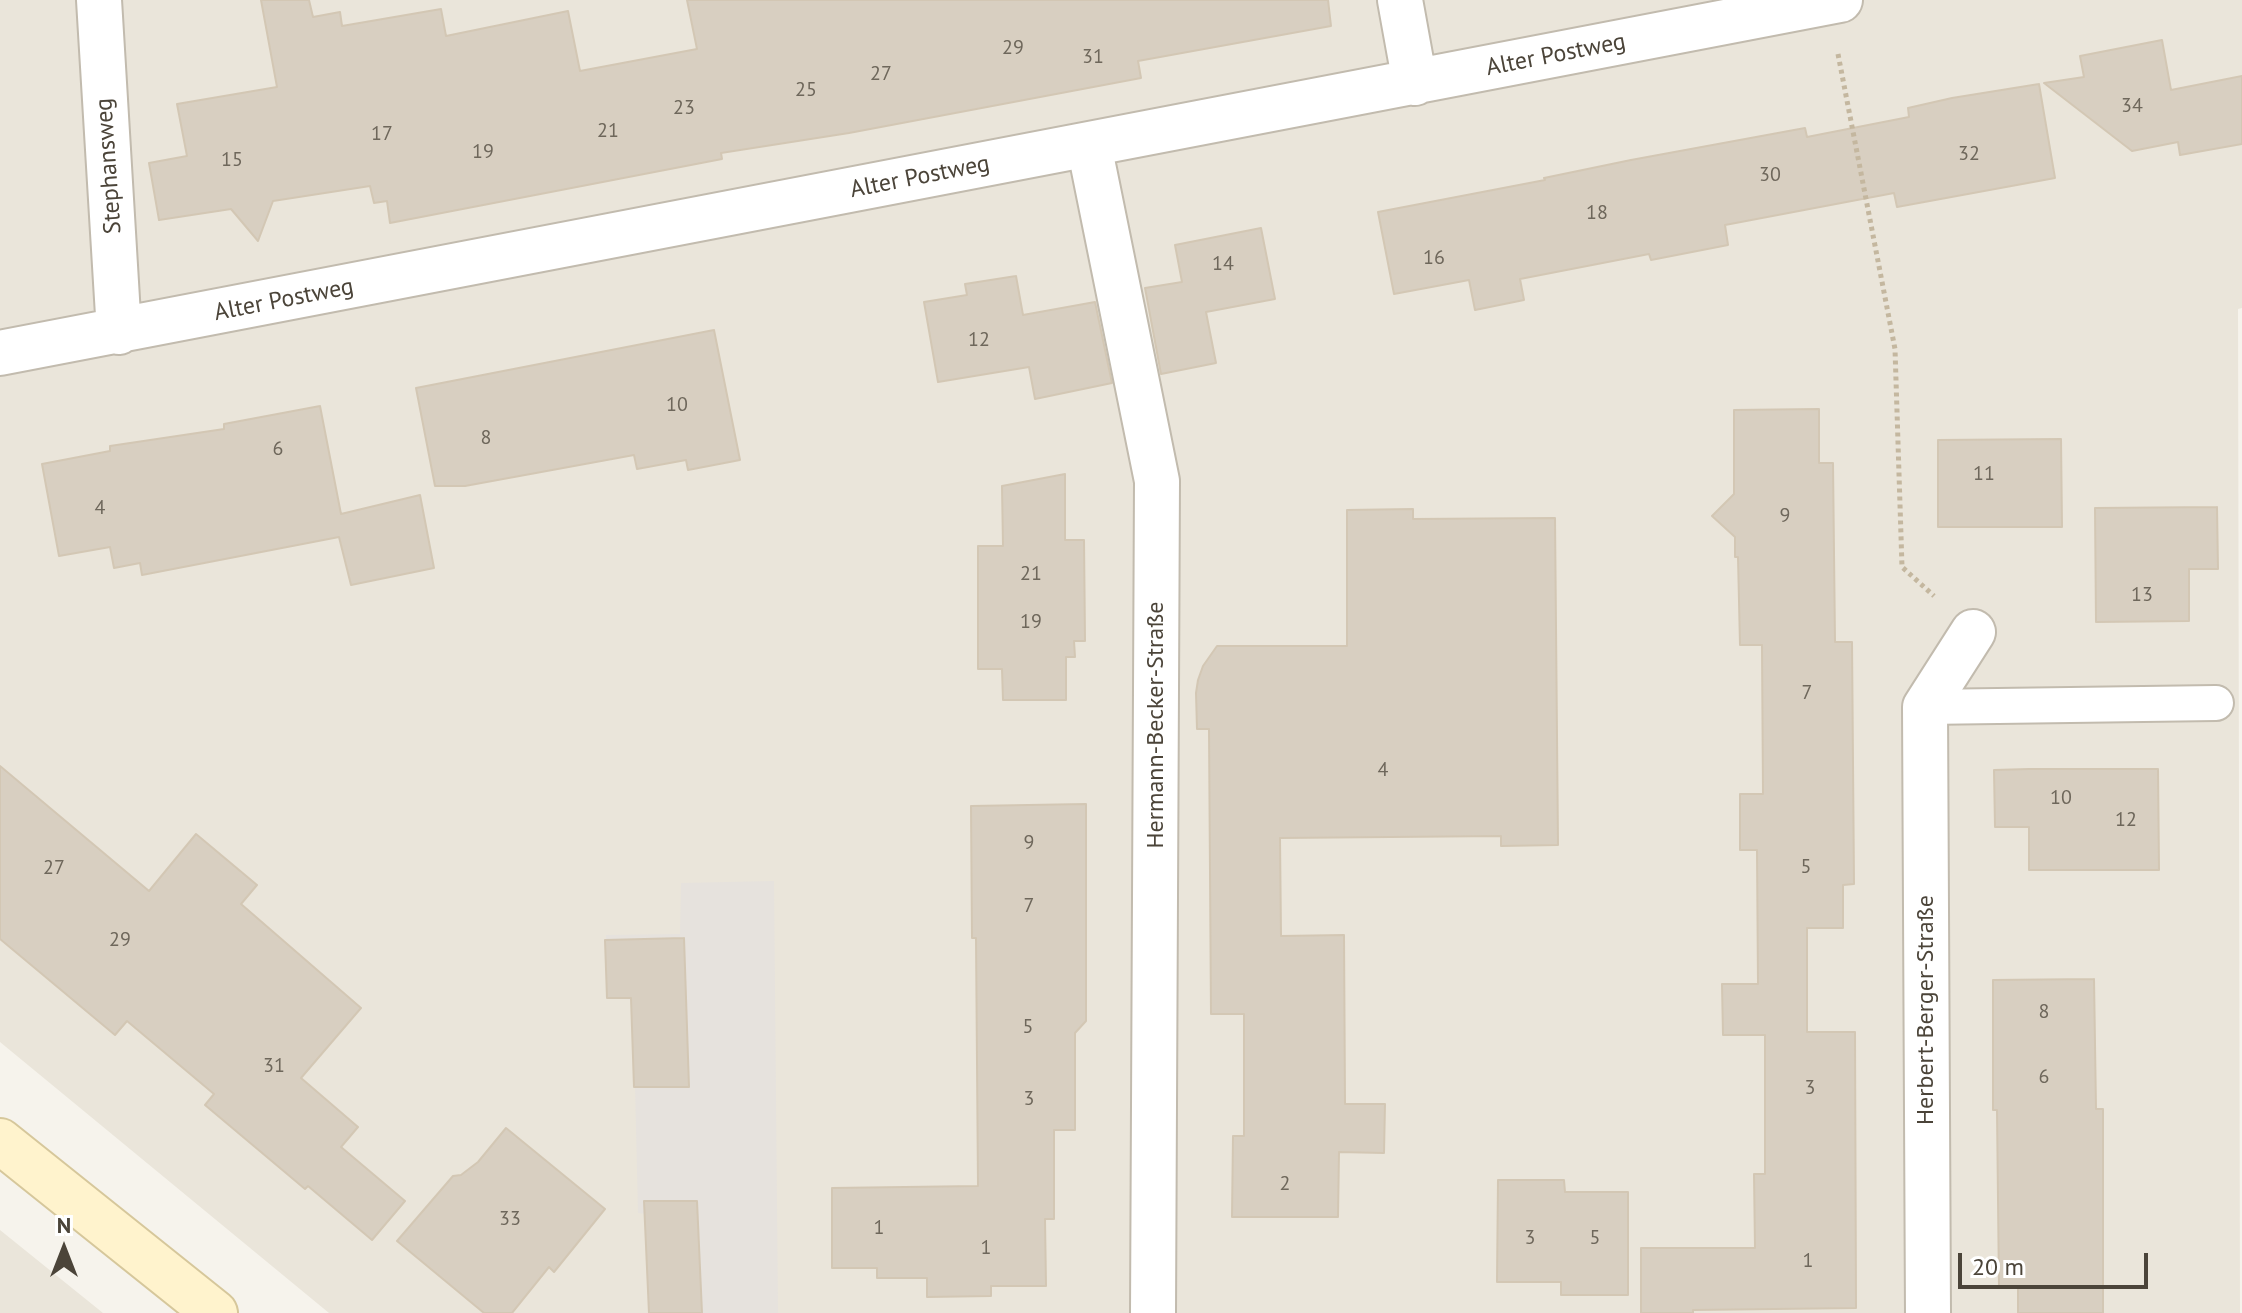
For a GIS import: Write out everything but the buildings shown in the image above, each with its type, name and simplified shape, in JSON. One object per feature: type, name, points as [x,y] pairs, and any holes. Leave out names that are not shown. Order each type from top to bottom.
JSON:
[{"type":"street","name":"Stephansweg","points":[[99,0],[119,332]]},
{"type":"street","points":[[1400,0],[1415,83]]},
{"type":"street","name":"Alter Postweg","points":[[0,353],[1834,1]]},
{"type":"street","name":"Hermann-Becker-Straße","points":[[1089,145],[1157,481],[1153,1313]]},
{"type":"street","points":[[1925,707],[1973,632]]},
{"type":"street","name":"Herbert-Berger-Straße","points":[[1925,707],[1928,1313]]},
{"type":"street","points":[[0,1141],[215,1313]]},
{"type":"lane","points":[[1925,707],[2216,703]]},
{"type":"path","points":[[1834,1],[1895,349],[1902,567],[1973,632]]},
{"type":"shaded area","points":[[0,0],[2242,0],[2242,308],[2238,309],[2240,1313],[329,1313],[0,1042]]},
{"type":"shaded area","points":[[774,881],[778,1313],[649,1313],[646,1214],[638,1213],[633,1000],[606,997],[606,935],[680,934],[681,883]]},
{"type":"shaded area","points":[[0,1230],[103,1313],[0,1313]]}]
